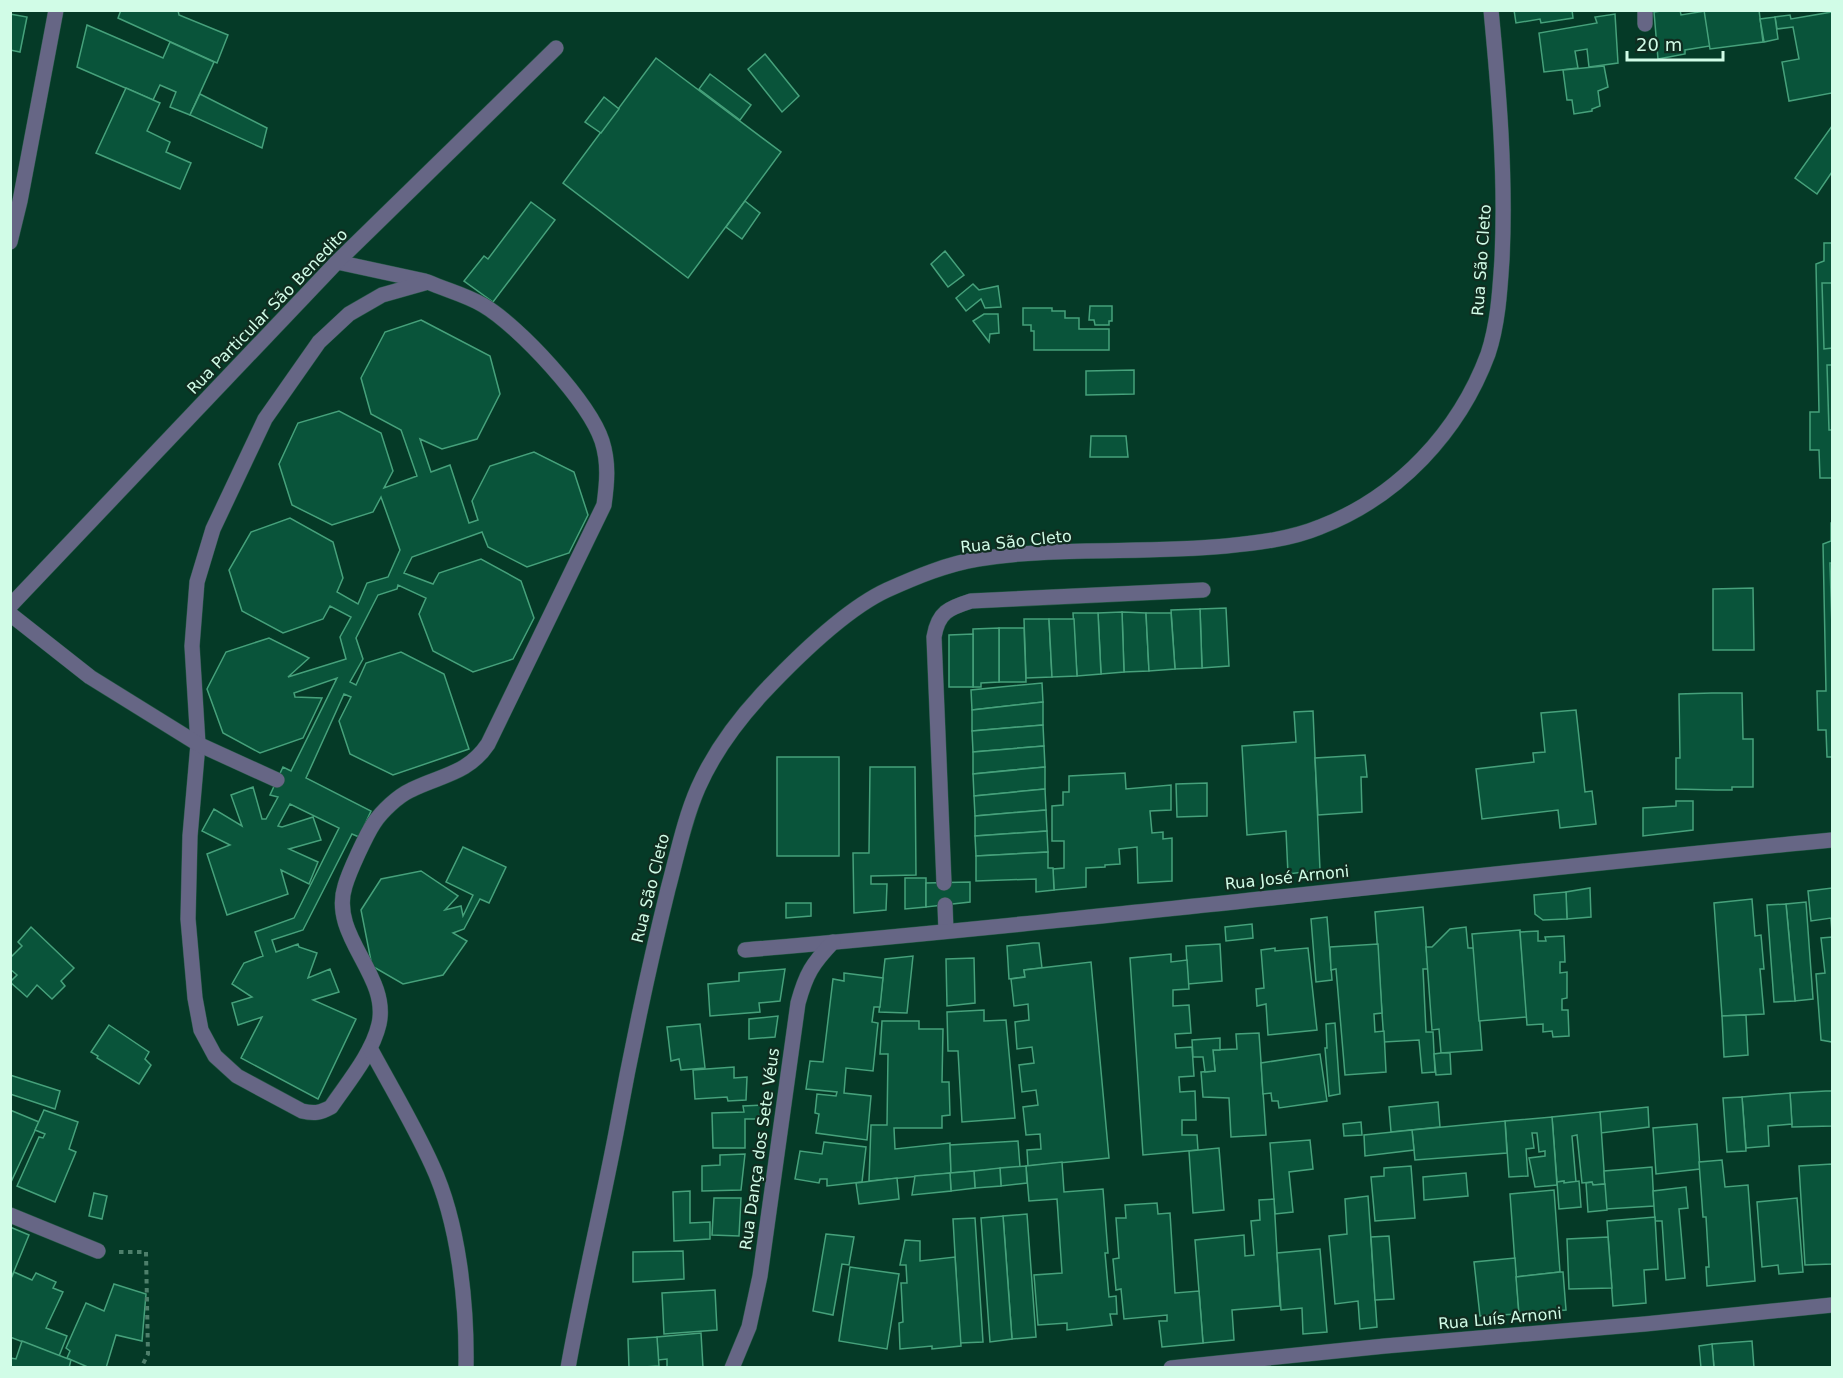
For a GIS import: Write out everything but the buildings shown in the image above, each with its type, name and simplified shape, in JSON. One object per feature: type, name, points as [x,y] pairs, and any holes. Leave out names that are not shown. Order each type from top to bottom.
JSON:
[{"type":"street","points":[[10,242],[15,197],[56,10]]},
{"type":"street","name":"Rua São Cleto","points":[[568,1368],[653,949],[682,836],[698,789],[720,749],[759,697],[845,616],[883,592],[935,570],[976,559],[1227,546],[1280,539],[1318,528],[1358,510],[1403,477],[1440,440],[1458,417],[1488,353],[1494,330],[1500,286],[1503,203],[1491,10]]},
{"type":"street","name":"Rua Particular São Benedito","points":[[10,606],[337,262],[555,48]]},
{"type":"street","points":[[337,262],[428,282],[483,305],[519,332],[575,394],[602,439],[608,477],[603,505],[481,755],[470,765],[411,790],[371,822],[344,887],[342,909],[348,930],[377,992],[381,1008],[379,1024],[370,1048],[331,1107],[321,1113],[312,1114],[302,1112],[237,1076],[215,1056],[201,1030],[195,998],[188,919],[190,836],[198,744],[192,646],[197,582],[213,528],[265,419],[319,342],[349,314],[382,295],[428,282]]},
{"type":"street","points":[[944,883],[934,637],[936,625],[942,614],[971,601],[1203,590]]},
{"type":"street","points":[[10,614],[90,677],[198,744],[277,780]]},
{"type":"street","name":"Rua José Arnoni","points":[[745,950],[946,932],[1833,840]]},
{"type":"street","points":[[945,905],[946,932]]},
{"type":"street","name":"Rua Dança dos Sete Véus","points":[[732,1368],[748,1327],[760,1276],[798,1003],[803,982],[812,964],[833,942]]},
{"type":"street","points":[[370,1048],[433,1167],[448,1211],[460,1270],[467,1326],[466,1368]]},
{"type":"street","points":[[10,1215],[98,1251]]},
{"type":"street","name":"Rua Luís Arnoni","points":[[1171,1368],[1833,1305]]},
{"type":"path","points":[[98,1251],[146,1252],[148,1354],[141,1368]]}]
